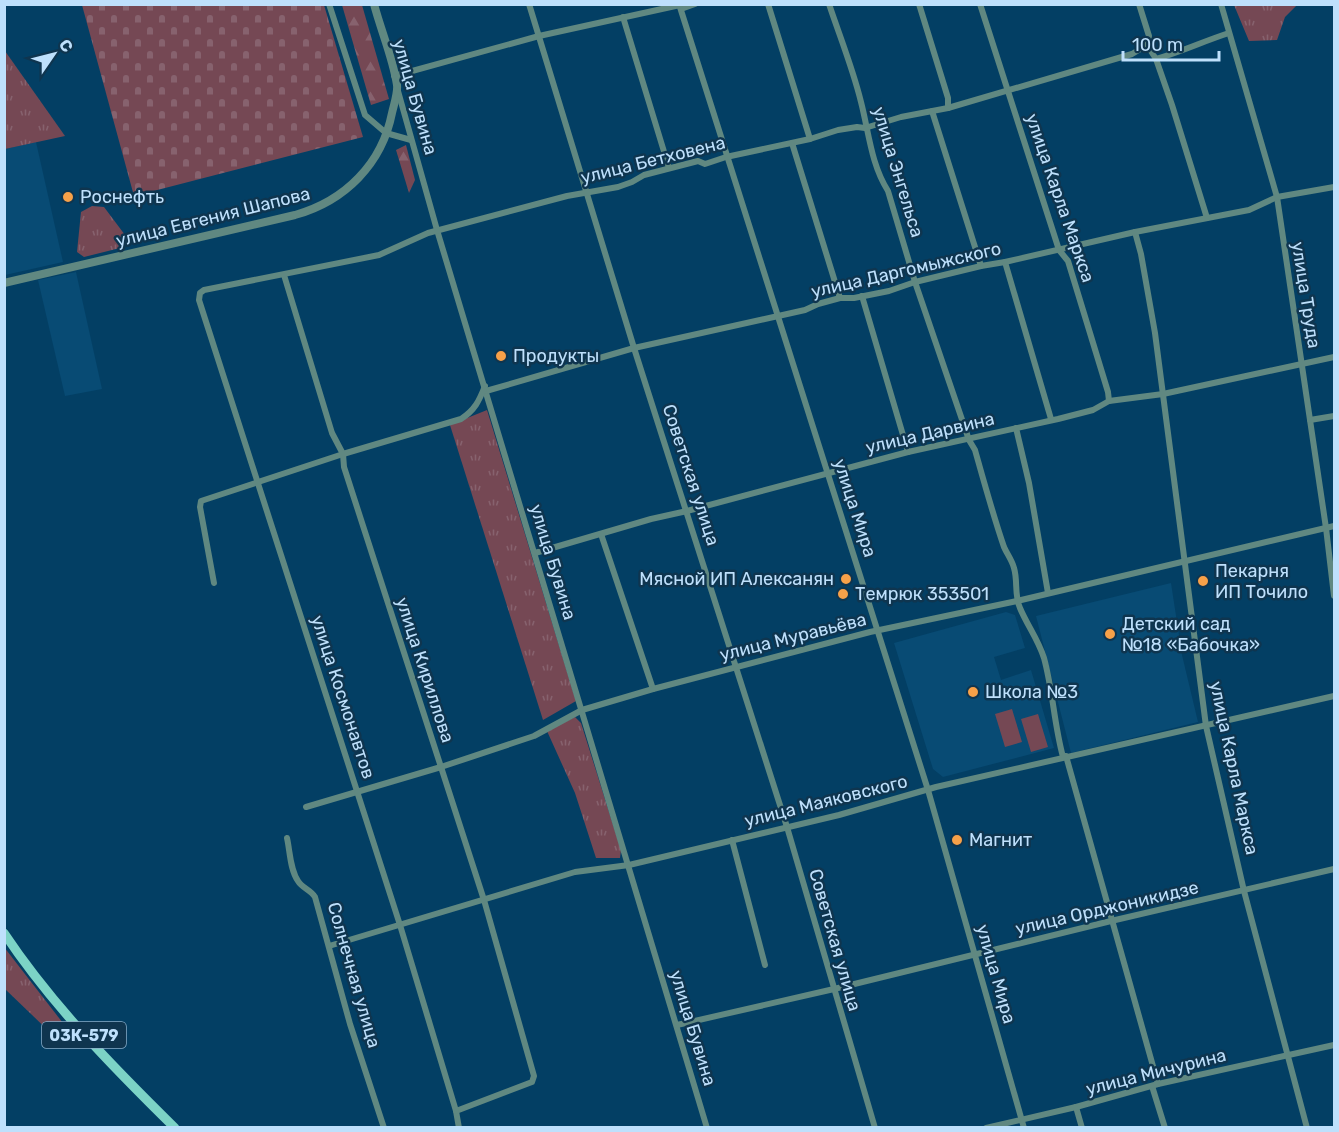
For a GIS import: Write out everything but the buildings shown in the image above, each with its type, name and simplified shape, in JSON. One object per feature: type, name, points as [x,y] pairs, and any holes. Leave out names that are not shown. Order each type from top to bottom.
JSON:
[{"type":"main road","name":"03К-579","points":[[4,933],[82,1033],[175,1128]]},
{"type":"street","name":"улица Бувина","points":[[328,4],[363,110],[386,134]]},
{"type":"street","name":"улица Бувина","points":[[374,4],[437,230],[707,1128]]},
{"type":"street","name":"Советская улица","points":[[529,4],[634,348],[787,827],[875,1128]]},
{"type":"street","points":[[394,76],[539,36],[694,4]]},
{"type":"street","points":[[768,4],[810,139]]},
{"type":"street","name":"улица Энгельса","points":[[829,4],[862,104],[865,128],[880,178],[888,191],[915,282],[969,440],[975,450],[1005,549],[1014,567],[1017,601],[1044,657],[1053,696],[1057,737],[1111,921],[1165,1128]]},
{"type":"street","points":[[919,4],[948,98],[948,108]]},
{"type":"street","name":"улица Карла Маркса","points":[[980,4],[1059,250],[1068,261],[1109,401]]},
{"type":"street","points":[[1139,4],[1149,36],[1147,45],[1156,59],[1207,218]]},
{"type":"street","name":"улица Труда","points":[[1221,4],[1276,197],[1335,596]]},
{"type":"street","name":"улица Мира","points":[[680,6],[928,790],[1024,1128]]},
{"type":"street","points":[[623,17],[669,168]]},
{"type":"street","points":[[1156,59],[1229,33]]},
{"type":"street","name":"улица Бетховена","points":[[200,293],[204,290],[379,255],[437,230],[567,196],[618,187],[644,175],[669,168],[698,161],[705,164],[838,130],[865,128],[901,117],[948,108],[1132,54],[1147,45]]},
{"type":"street","name":"улица Евгения Шапова","points":[[4,283],[308,212],[325,204],[352,184],[375,158],[386,134],[397,87]]},
{"type":"street","points":[[932,111],[981,266]]},
{"type":"street","points":[[386,134],[411,140]]},
{"type":"street","points":[[792,143],[840,298]]},
{"type":"street","name":"улица Даргомыжского","points":[[485,388],[634,348],[805,310],[818,303],[889,291],[915,282],[981,266],[1249,210],[1276,197],[1335,187]]},
{"type":"street","name":"улица Карла Маркса","points":[[1135,232],[1148,287],[1206,726],[1244,891],[1307,1128]]},
{"type":"street","points":[[1005,262],[1051,419]]},
{"type":"street","name":"улица Кириллова","points":[[284,275],[332,433],[343,454],[344,467],[484,900],[534,1076],[531,1082],[514,1090],[456,1111]]},
{"type":"street","name":"улица Космонавтов","points":[[200,293],[199,300],[400,925],[456,1111],[459,1128]]},
{"type":"street","points":[[862,296],[908,452]]},
{"type":"street","name":"улица Дарвина","points":[[535,553],[651,519],[908,452],[969,440],[1093,410],[1109,401],[1163,394],[1335,357]]},
{"type":"street","points":[[214,583],[200,507],[201,501],[343,454],[461,419],[478,404],[485,388]]},
{"type":"street","points":[[1310,420],[1335,416]]},
{"type":"street","points":[[1016,428],[1029,483],[1048,593]]},
{"type":"street","name":"улица Муравьёва","points":[[306,807],[441,767],[534,736],[582,710],[736,666],[1335,526]]},
{"type":"street","points":[[601,534],[653,689]]},
{"type":"street","name":"улица Маяковского","points":[[329,946],[575,872],[629,865],[1064,757],[1335,696]]},
{"type":"street","name":"Солнечная улица","points":[[287,838],[298,881],[315,897],[350,1023],[384,1128]]},
{"type":"street","points":[[732,840],[765,965]]},
{"type":"street","name":"улица Орджоникидзе","points":[[677,1025],[1335,869]]},
{"type":"street","name":"улица Мичурина","points":[[986,1128],[1076,1107],[1155,1085],[1335,1045]]},
{"type":"street","points":[[1076,1107],[1082,1128]]},
{"type":"shaded area","points":[[36,142],[63,262],[5,275],[5,149]]},
{"type":"shaded area","points":[[76,272],[102,389],[65,396],[38,280]]},
{"type":"shaded area","points":[[1171,583],[1182,655],[1198,722],[1071,753],[1036,616]]},
{"type":"shaded area","name":"Школа №3","points":[[1006,612],[1015,615],[1025,648],[994,657],[1001,680],[1031,670],[1054,748],[943,777],[933,769],[894,643]]},
{"type":"green space","points":[[82,5],[324,5],[363,137],[134,196]]},
{"type":"green space","points":[[342,5],[362,5],[389,99],[371,105]]},
{"type":"green space","points":[[1234,5],[1297,5],[1285,17],[1277,40],[1249,41]]},
{"type":"green space","points":[[5,51],[65,136],[5,149]]},
{"type":"green space","points":[[406,145],[415,180],[409,193],[396,150]]},
{"type":"green space","points":[[92,206],[104,207],[128,239],[124,247],[84,257],[77,252],[81,212]]},
{"type":"green space","points":[[487,410],[576,701],[543,720],[450,425]]},
{"type":"green space","points":[[1012,709],[1022,742],[1005,747],[995,714]]},
{"type":"green space","points":[[1038,714],[1048,747],[1031,752],[1021,719]]},
{"type":"green space","points":[[575,717],[581,723],[621,850],[620,858],[596,858],[575,793],[547,731]]},
{"type":"green space","points":[[4,947],[66,1027],[57,1039],[5,989]]},
{"type":"place","name":"Роснефть","points":[[68,197]]},
{"type":"place","name":"Продукты","points":[[501,356]]},
{"type":"place","name":"Мясной ИП Алексанян","points":[[846,579]]},
{"type":"place","name":"Пекарня ИП Точило","points":[[1203,581]]},
{"type":"place","name":"Темрюк 353501","points":[[843,594]]},
{"type":"place","name":"Детский сад №18 «Бабочка»","points":[[1110,634]]},
{"type":"place","name":"Школа №3","points":[[973,692]]},
{"type":"place","name":"Магнит","points":[[957,840]]}]
